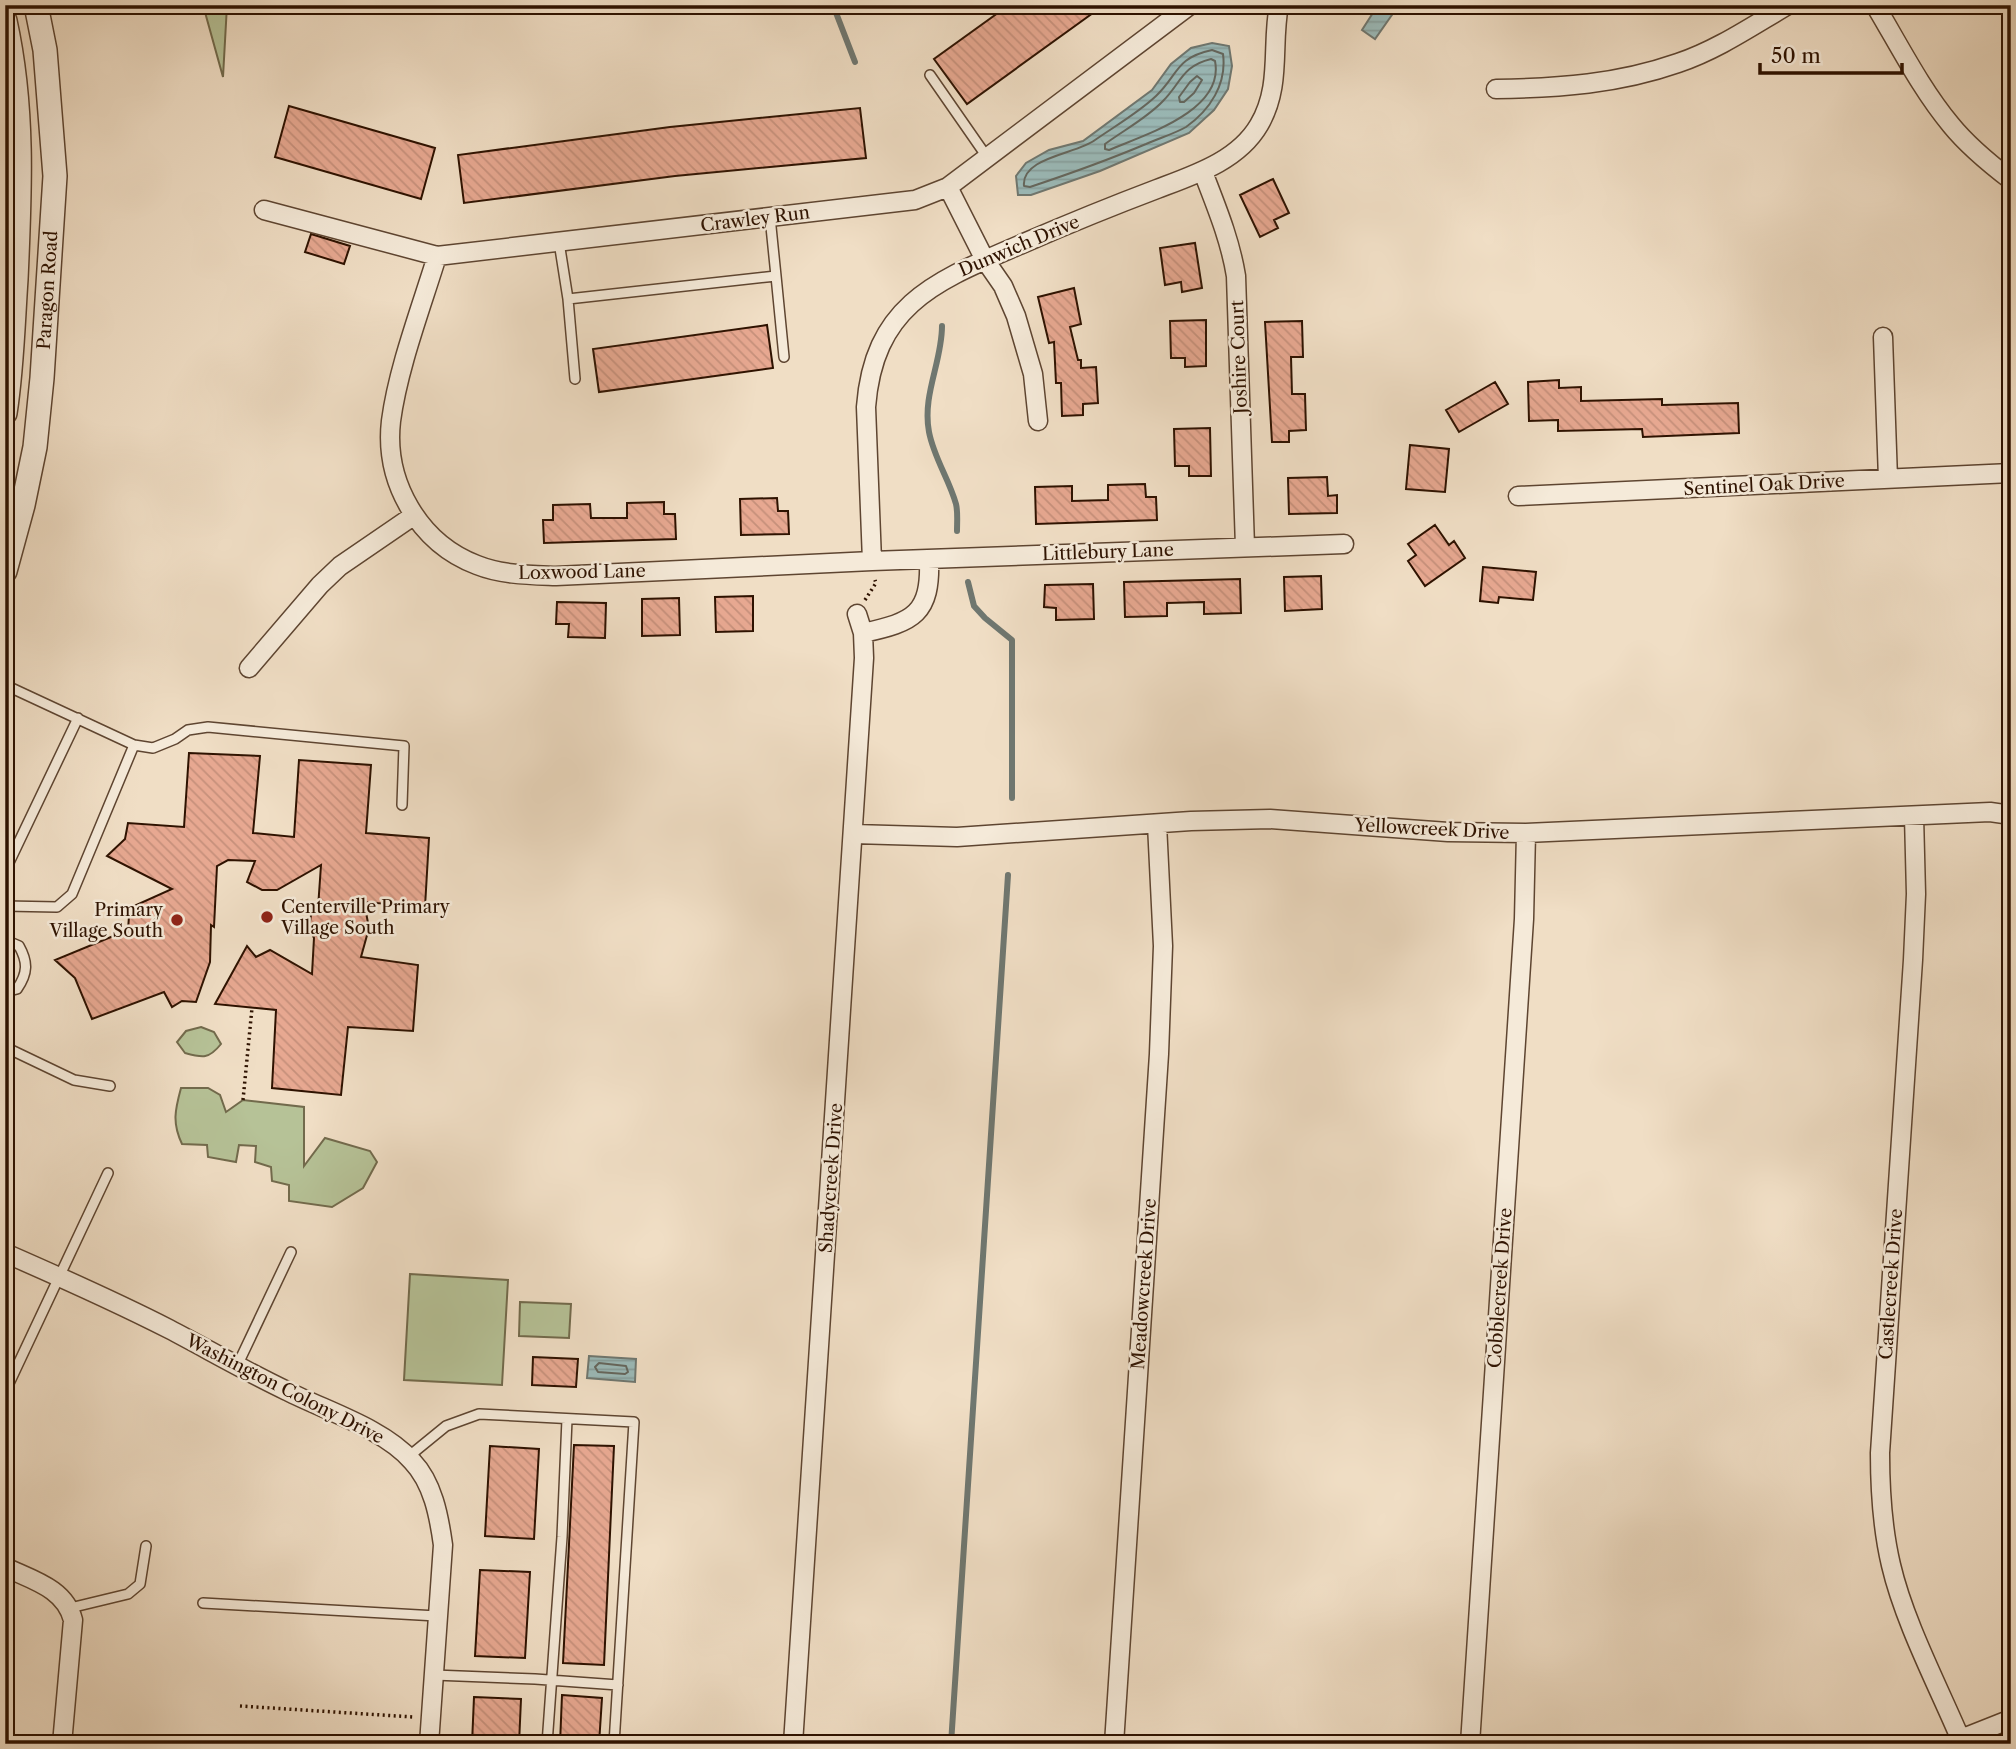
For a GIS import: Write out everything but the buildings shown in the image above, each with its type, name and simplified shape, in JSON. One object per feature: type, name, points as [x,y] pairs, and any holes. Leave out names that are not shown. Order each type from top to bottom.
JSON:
[{"type":"street","name":"Paragon Road","points":[[5,572],[35,447],[55,176],[45,50],[36,5]]},
{"type":"street","name":"Dunwich Drive","points":[[872,561],[867,384],[882,340],[893,324],[916,298],[937,283],[1107,208],[1203,172],[1225,159],[1259,126],[1268,105],[1274,82],[1279,5]]},
{"type":"street","points":[[1496,89],[1595,85],[1679,63],[1719,45],[1788,5]]},
{"type":"street","points":[[1875,5],[1950,125],[2011,180]]},
{"type":"street","name":"Crawley Run","points":[[264,210],[437,256],[915,200],[948,187],[1183,7]]},
{"type":"street","name":"Paragon Road","points":[[5,21],[16,78],[20,139],[18,242],[5,413]]},
{"type":"street","name":"Joshire Court","points":[[1203,172],[1232,251],[1236,276],[1245,547]]},
{"type":"street","points":[[948,187],[985,260],[1003,286],[1026,343],[1033,374],[1038,421]]},
{"type":"street","name":"Loxwood Lane","points":[[437,256],[401,377],[391,420],[390,443],[399,488],[413,516],[431,536],[456,555],[477,565],[526,575],[872,561]]},
{"type":"street","points":[[1883,337],[1888,479]]},
{"type":"street","name":"Sentinel Oak Drive","points":[[1518,496],[2011,473]]},
{"type":"street","points":[[249,668],[320,585],[340,566],[413,516]]},
{"type":"street","name":"Littlebury Lane","points":[[872,561],[1344,544]]},
{"type":"street","points":[[863,633],[886,628],[911,617],[920,608],[927,598],[930,586],[929,559]]},
{"type":"street","name":"Shadycreek Drive","points":[[793,1744],[864,658],[863,633],[857,614]]},
{"type":"street","name":"Yellowcreek Drive","points":[[854,834],[957,837],[1270,819],[1448,832],[1526,833],[1990,812],[2011,815]]},
{"type":"street","name":"Castlecreek Drive","points":[[1914,816],[1916,894],[1913,960],[1880,1453],[1880,1498],[1891,1567],[1954,1741]]},
{"type":"street","name":"Meadowcreek Drive","points":[[1114,1744],[1159,1054],[1163,946],[1157,824]]},
{"type":"street","name":"Cobblecreek Drive","points":[[1470,1744],[1524,919],[1526,833]]},
{"type":"street","name":"Washington Colony Drive","points":[[5,1252],[168,1329],[363,1427],[408,1457],[423,1476],[440,1521],[443,1545],[429,1744]]},
{"type":"street","points":[[5,1567],[55,1591],[70,1608],[73,1620],[62,1744]]},
{"type":"street","points":[[1954,1741],[2011,1719]]},
{"type":"lane","points":[[930,75],[987,157]]},
{"type":"lane","points":[[770,217],[783,357]]},
{"type":"lane","points":[[559,242],[568,299],[575,379]]},
{"type":"lane","points":[[568,299],[776,276]]},
{"type":"lane","points":[[5,685],[134,746],[153,748],[188,730],[208,727],[404,746],[402,805]]},
{"type":"lane","points":[[5,871],[78,718]]},
{"type":"lane","points":[[5,906],[57,907],[72,894],[134,746]]},
{"type":"lane","points":[[5,940],[19,946],[27,960],[24,978],[17,989],[5,992]]},
{"type":"lane","points":[[5,1047],[74,1080],[110,1086]]},
{"type":"lane","points":[[5,1392],[108,1173]]},
{"type":"lane","points":[[237,1366],[291,1252]]},
{"type":"lane","points":[[408,1457],[446,1426],[479,1414],[634,1422],[614,1744]]},
{"type":"lane","points":[[547,1744],[562,1537],[567,1419]]},
{"type":"lane","points":[[70,1608],[128,1594],[141,1584],[146,1546]]},
{"type":"lane","points":[[203,1603],[437,1616]]},
{"type":"lane","points":[[434,1675],[618,1685]]},
{"type":"path","points":[[857,614],[876,583],[872,561]]},
{"type":"path","points":[[243,1100],[252,1007]]},
{"type":"path","points":[[240,1706],[431,1718]]},
{"type":"green space","points":[[203,5],[227,5],[223,77]]},
{"type":"green space","points":[[201,1027],[214,1032],[221,1044],[205,1056],[185,1053],[177,1042],[186,1031]]},
{"type":"green space","points":[[181,1088],[208,1088],[220,1095],[226,1112],[243,1100],[304,1107],[304,1166],[325,1138],[370,1151],[377,1162],[363,1188],[332,1207],[289,1201],[289,1185],[272,1181],[271,1167],[255,1162],[256,1146],[239,1145],[236,1162],[208,1157],[207,1145],[182,1144],[176,1116]]},
{"type":"green space","points":[[410,1274],[508,1280],[502,1385],[404,1380]]},
{"type":"green space","points":[[520,1302],[571,1304],[569,1338],[519,1336]]},
{"type":"water","points":[[1378,5],[1390,5],[1394,12],[1375,39],[1362,30]]},
{"type":"water","points":[[1212,43],[1229,46],[1232,66],[1228,89],[1214,110],[1189,133],[1100,171],[1031,195],[1018,195],[1016,176],[1026,163],[1049,150],[1083,141],[1152,90],[1171,64],[1191,48]]},
{"type":"water","points":[[589,1356],[636,1359],[635,1382],[587,1378]]},
{"type":"waterway","points":[[833,5],[855,62]]},
{"type":"waterway","points":[[942,326],[928,405],[929,432],[956,504],[957,531]]},
{"type":"waterway","points":[[968,582],[974,606],[1012,640],[1012,798]]},
{"type":"waterway","points":[[951,1744],[1008,875]]},
{"type":"place","name":"Centerville Primary Village South","points":[[267,917]]},
{"type":"place","name":"Primary Village South","points":[[177,920]]}]
